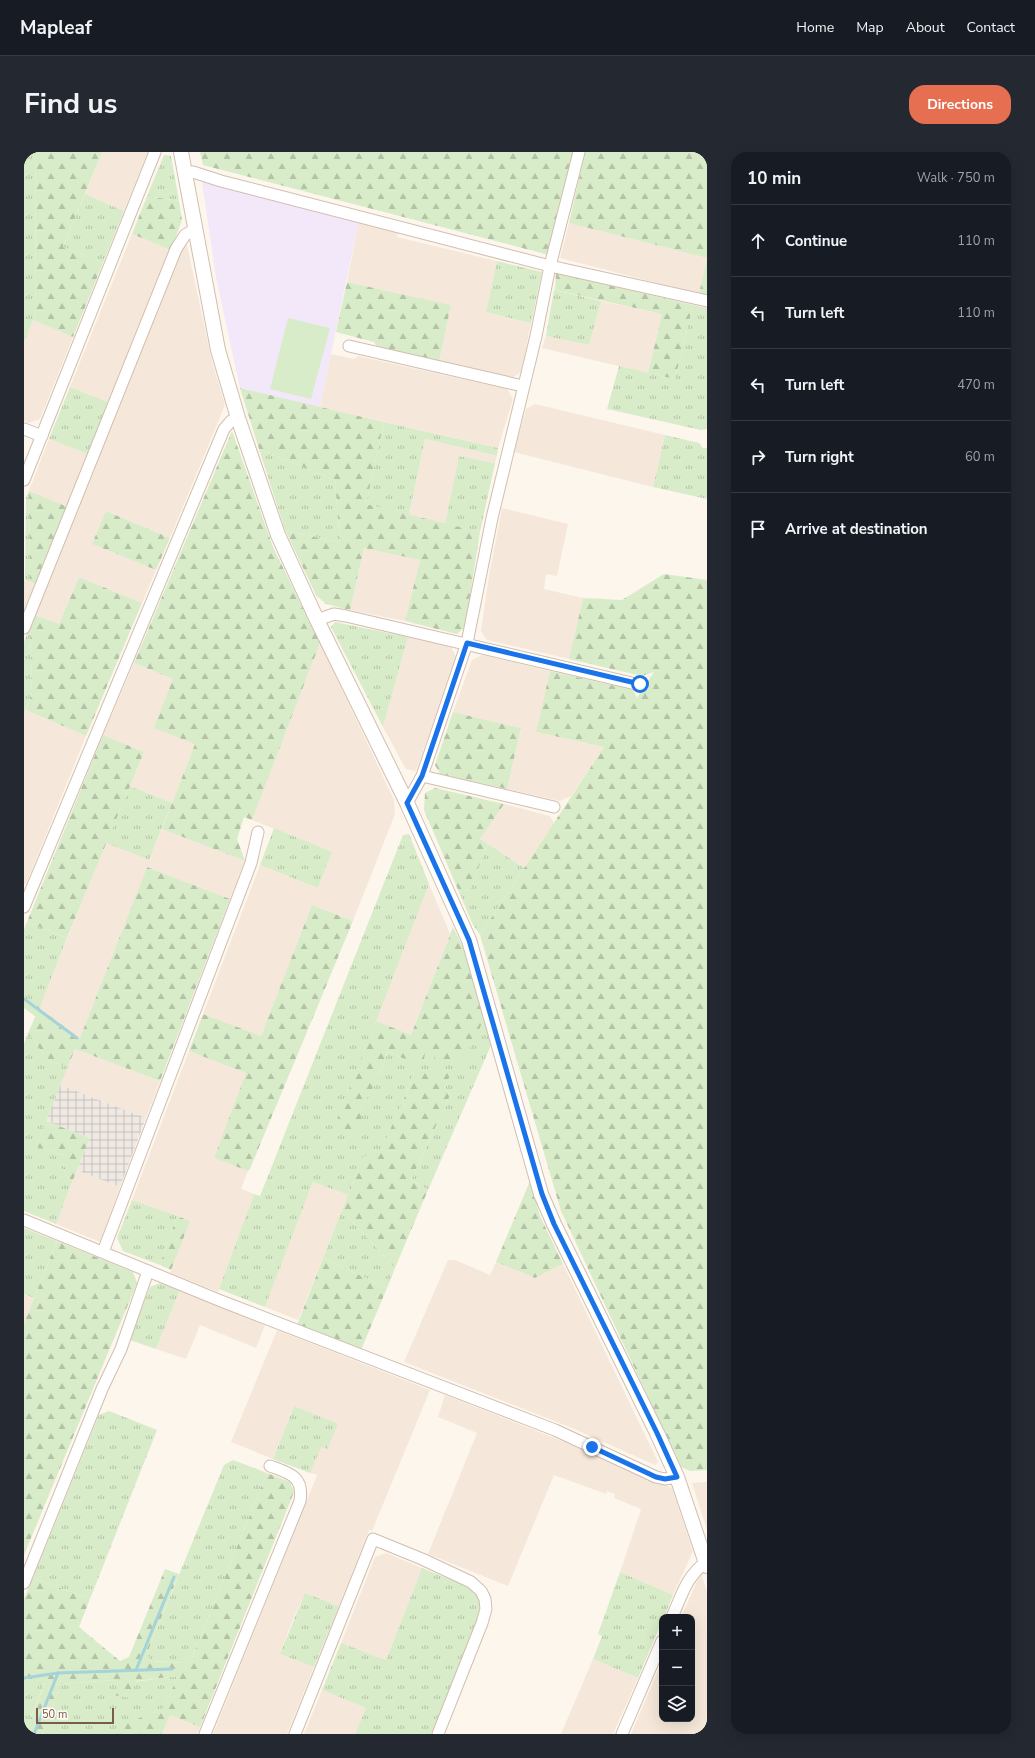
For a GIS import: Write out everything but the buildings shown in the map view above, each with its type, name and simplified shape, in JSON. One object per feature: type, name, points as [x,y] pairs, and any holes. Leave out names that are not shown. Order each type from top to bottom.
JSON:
[{"type":"street","points":[[24,480],[155,152]]},
{"type":"street","points":[[181,152],[218,350],[238,418],[278,534],[317,620],[407,803],[469,940],[542,1194],[554,1224],[657,1433],[677,1477],[706,1564],[695,1570],[689,1578],[673,1614]]},
{"type":"street","points":[[407,803],[422,776],[467,643],[487,541],[536,336],[550,266],[579,152]]},
{"type":"street","points":[[185,172],[194,172],[221,181],[550,266],[707,302]]},
{"type":"street","points":[[24,628],[176,249],[185,235],[195,229]]},
{"type":"street","points":[[349,346],[523,386]]},
{"type":"street","points":[[24,907],[224,429],[231,421],[238,418]]},
{"type":"street","points":[[24,429],[42,436]]},
{"type":"street","points":[[317,620],[334,614],[346,616],[640,684]]},
{"type":"street","points":[[422,776],[554,807]]},
{"type":"street","points":[[103,1252],[251,862],[258,832]]},
{"type":"street","points":[[24,1220],[221,1301],[555,1430],[656,1477],[665,1479],[677,1477]]},
{"type":"street","points":[[24,1583],[102,1389],[120,1349],[148,1271]]},
{"type":"street","points":[[205,1734],[300,1500],[301,1488],[294,1476],[270,1466]]},
{"type":"street","points":[[295,1734],[373,1539],[422,1559],[471,1582],[481,1591],[485,1599],[486,1609],[482,1623],[438,1734]]},
{"type":"street","points":[[622,1734],[659,1648]]},
{"type":"shaded area","points":[[102,152],[148,152],[124,211],[85,194]]},
{"type":"shaded area","points":[[202,182],[359,220],[320,407],[240,388],[216,277]]},
{"type":"shaded area","points":[[359,220],[398,229],[397,237],[497,261],[486,312],[531,323],[521,372],[512,378],[439,362],[451,305],[347,282]]},
{"type":"shaded area","points":[[569,223],[707,258],[699,294],[560,258]]},
{"type":"shaded area","points":[[132,234],[171,250],[110,403],[70,387]]},
{"type":"shaded area","points":[[182,245],[187,245],[212,362],[225,405],[170,538],[106,511],[92,544],[156,570],[142,603],[79,577],[59,624],[35,615]]},
{"type":"shaded area","points":[[601,301],[662,314],[648,373],[542,348],[546,336],[589,345]]},
{"type":"shaded area","points":[[33,320],[73,337],[40,419],[29,423],[24,421],[24,342]]},
{"type":"shaded area","points":[[331,354],[354,359],[358,356],[507,389],[513,399],[498,448],[320,407]]},
{"type":"shaded area","points":[[535,404],[665,435],[653,487],[514,452],[526,409]]},
{"type":"shaded area","points":[[49,439],[90,455],[68,507],[29,491]]},
{"type":"shaded area","points":[[425,439],[497,456],[495,463],[459,456],[445,524],[409,515]]},
{"type":"shaded area","points":[[502,508],[568,524],[557,576],[546,574],[544,589],[583,598],[569,659],[487,640],[481,631],[489,576]]},
{"type":"shaded area","points":[[364,548],[420,560],[405,621],[350,610]]},
{"type":"shaded area","points":[[24,580],[37,585],[24,618]]},
{"type":"shaded area","points":[[408,637],[451,647],[456,657],[416,771],[406,769],[383,727]]},
{"type":"shaded area","points":[[320,643],[394,800],[395,814],[353,921],[312,905],[261,1036],[203,1014],[260,865],[318,888],[332,852],[252,820]]},
{"type":"shaded area","points":[[482,655],[550,671],[536,732],[604,747],[571,796],[560,801],[507,789],[521,728],[453,712],[472,660]]},
{"type":"shaded area","points":[[134,663],[173,679],[195,744],[172,803],[130,786],[144,752],[103,735]]},
{"type":"shaded area","points":[[26,710],[86,736],[26,884],[24,884],[24,714]]},
{"type":"shaded area","points":[[504,804],[550,816],[554,823],[524,868],[480,839]]},
{"type":"shaded area","points":[[162,829],[245,861],[230,899],[147,867],[80,1038],[39,1008],[106,843],[149,860]]},
{"type":"shaded area","points":[[429,884],[450,934],[411,1035],[376,1021]]},
{"type":"shaded area","points":[[75,1049],[160,1081],[146,1118],[60,1085]]},
{"type":"shaded area","points":[[189,1051],[247,1073],[214,1158],[248,1171],[241,1189],[254,1194],[218,1292],[170,1273],[189,1221],[132,1200]]},
{"type":"shaded area","points":[[60,1085],[146,1118],[120,1187],[77,1170],[90,1138],[46,1121]]},
{"type":"shaded area","points":[[77,1170],[120,1187],[100,1242],[56,1224]]},
{"type":"shaded area","points":[[313,1182],[348,1195],[298,1320],[265,1307]]},
{"type":"shaded area","points":[[448,1260],[455,1260],[490,1275],[496,1262],[535,1278],[563,1264],[658,1462],[655,1465],[572,1428],[404,1362]]},
{"type":"shaded area","points":[[180,1290],[265,1325],[256,1348],[200,1325],[186,1359],[156,1349]]},
{"type":"shaded area","points":[[24,1294],[34,1298],[24,1323]]},
{"type":"shaded area","points":[[277,1330],[430,1390],[372,1531],[369,1530],[339,1606],[305,1593],[291,1624],[280,1654],[314,1667],[287,1734],[213,1734],[317,1475],[310,1473],[321,1446],[327,1449],[294,1406],[273,1459],[231,1442]]},
{"type":"shaded area","points":[[445,1395],[567,1443],[672,1488],[693,1551],[673,1595],[620,1572],[641,1509],[614,1498],[615,1494],[607,1491],[606,1494],[554,1475],[508,1586],[428,1554],[477,1433],[438,1417]]},
{"type":"shaded area","points":[[707,1482],[707,1530],[692,1483]]},
{"type":"shaded area","points":[[386,1553],[422,1568],[386,1660],[341,1643],[375,1557]]},
{"type":"shaded area","points":[[701,1573],[707,1592],[707,1734],[631,1734],[659,1668],[659,1722],[695,1722],[695,1614],[682,1614]]},
{"type":"shaded area","points":[[593,1659],[638,1678],[613,1734],[561,1734]]},
{"type":"shaded area","points":[[322,1690],[366,1708],[355,1734],[304,1734]]},
{"type":"shaded area","points":[[170,1715],[200,1727],[197,1734],[162,1734]]},
{"type":"green space","points":[[24,152],[26,152],[26,338],[24,342]]},
{"type":"green space","points":[[26,152],[35,152],[36,312],[26,338]]},
{"type":"green space","points":[[35,152],[102,152],[63,247],[103,263],[73,337],[33,320],[36,312]]},
{"type":"green space","points":[[200,152],[575,152],[549,255],[203,165]]},
{"type":"green space","points":[[585,152],[707,152],[707,258],[569,223]]},
{"type":"green space","points":[[164,155],[171,156],[179,201],[147,196]]},
{"type":"green space","points":[[85,194],[124,211],[103,263],[63,247]]},
{"type":"green space","points":[[147,196],[179,201],[182,220],[171,250],[132,234]]},
{"type":"green space","points":[[707,258],[707,296],[699,294]]},
{"type":"green space","points":[[497,261],[542,272],[531,323],[486,312]]},
{"type":"green space","points":[[556,273],[693,305],[675,379],[648,373],[662,314],[555,290]]},
{"type":"green space","points":[[347,282],[451,305],[439,362],[377,347],[374,342],[336,332]]},
{"type":"green space","points":[[554,290],[601,301],[589,345],[546,336]]},
{"type":"green space","points":[[693,305],[707,308],[707,429],[701,430],[607,409],[619,366],[675,379]]},
{"type":"green space","points":[[288,318],[330,328],[311,399],[270,389]]},
{"type":"green space","points":[[70,387],[110,403],[90,455],[49,439]]},
{"type":"green space","points":[[240,388],[384,422],[366,504],[480,532],[465,627],[457,634],[405,621],[420,560],[364,548],[350,610],[326,604],[316,595],[285,530],[340,543],[335,480],[259,449]]},
{"type":"green space","points":[[384,422],[498,448],[497,456],[425,439],[409,515],[366,504]]},
{"type":"green space","points":[[232,431],[273,547],[320,643],[252,820],[244,817],[237,839],[245,861],[162,829],[195,744],[154,728],[173,679],[134,663]]},
{"type":"green space","points":[[665,435],[699,443],[703,448],[707,448],[707,499],[653,487]]},
{"type":"green space","points":[[259,449],[335,480],[340,543],[285,530]]},
{"type":"green space","points":[[459,456],[495,463],[480,532],[445,524]]},
{"type":"green space","points":[[29,491],[30,582],[25,580],[26,498]]},
{"type":"green space","points":[[29,491],[68,507],[37,585],[30,582]]},
{"type":"green space","points":[[106,511],[170,538],[156,570],[92,544]]},
{"type":"green space","points":[[664,574],[707,580],[707,1470],[690,1471],[681,1467],[561,1211],[480,935],[604,747],[536,732],[550,671],[633,690],[637,698],[654,672],[642,676],[569,659],[583,598],[622,600]]},
{"type":"green space","points":[[79,577],[142,603],[86,736],[26,710],[32,693],[30,626],[35,615],[59,624]]},
{"type":"green space","points":[[335,622],[408,637],[383,727],[331,627]]},
{"type":"green space","points":[[30,626],[32,693],[24,714],[24,642]]},
{"type":"green space","points":[[453,712],[521,728],[507,789],[440,774],[435,765]]},
{"type":"green space","points":[[103,735],[144,752],[67,938],[27,922]]},
{"type":"green space","points":[[130,786],[172,803],[149,860],[106,843]]},
{"type":"green space","points":[[435,788],[504,804],[480,839],[488,844],[470,889],[459,892],[424,810],[425,793]]},
{"type":"green space","points":[[274,828],[332,852],[318,888],[260,865]]},
{"type":"green space","points":[[409,834],[429,884],[335,1128],[360,1110],[378,1079],[388,1051],[402,1058],[425,1059],[425,1053],[428,1051],[439,1061],[485,1017],[492,1043],[428,1190],[411,1180],[450,1095],[445,1088],[450,1075],[414,1072],[407,1092],[378,1158],[363,1157],[348,1195],[313,1182],[265,1307],[219,1289],[254,1194],[260,1196],[403,835]]},
{"type":"green space","points":[[488,844],[524,868],[480,935],[472,923],[459,892],[470,889]]},
{"type":"green space","points":[[147,867],[230,899],[160,1081],[75,1049],[68,1066],[50,1062],[28,1033],[39,1008],[80,1038]]},
{"type":"green space","points":[[312,905],[353,921],[248,1171],[214,1158],[246,1073],[189,1051],[203,1014],[261,1036]]},
{"type":"green space","points":[[27,922],[67,938],[36,1017],[24,1008],[24,929]]},
{"type":"green space","points":[[453,927],[465,951],[485,1017],[463,1063],[439,1061],[428,1052],[425,1053],[424,1062],[402,1058],[388,1051],[378,1079],[360,1110],[362,1122],[350,1135],[334,1128],[376,1021],[411,1035]]},
{"type":"green space","points":[[28,1033],[50,1062],[68,1066],[36,1147],[64,1155],[64,1170],[71,1185],[56,1224],[24,1211],[24,1044]]},
{"type":"green space","points":[[424,1069],[446,1070],[450,1075],[445,1088],[450,1095],[411,1180],[428,1190],[395,1268],[342,1210],[363,1156],[378,1157],[407,1092],[414,1072]]},
{"type":"green space","points":[[46,1121],[90,1138],[71,1185],[64,1170],[64,1155],[36,1147]]},
{"type":"green space","points":[[530,1181],[540,1216],[563,1264],[535,1278],[496,1262]]},
{"type":"green space","points":[[132,1200],[177,1216],[160,1265],[123,1251],[117,1238]]},
{"type":"green space","points":[[342,1210],[395,1268],[387,1288],[323,1258]]},
{"type":"green space","points":[[177,1216],[190,1221],[171,1270],[160,1265]]},
{"type":"green space","points":[[24,1228],[57,1241],[34,1298],[24,1294]]},
{"type":"green space","points":[[57,1241],[133,1272],[137,1283],[24,1555],[24,1323]]},
{"type":"green space","points":[[323,1258],[387,1288],[361,1350],[297,1325]]},
{"type":"green space","points":[[160,1283],[180,1290],[156,1349],[130,1340],[150,1287]]},
{"type":"green space","points":[[294,1406],[338,1424],[327,1449],[321,1447],[310,1473],[273,1459]]},
{"type":"green space","points":[[109,1411],[157,1430],[90,1599],[33,1578],[99,1415]]},
{"type":"green space","points":[[233,1460],[267,1473],[190,1663],[150,1661],[147,1653],[224,1465]]},
{"type":"green space","points":[[267,1473],[290,1482],[294,1492],[200,1727],[170,1715],[162,1734],[114,1734],[116,1727],[163,1709],[178,1676],[136,1681],[130,1698],[113,1695],[118,1684],[116,1680],[61,1684],[42,1734],[24,1734],[45,1683],[24,1685],[24,1599],[33,1578],[90,1599],[79,1627],[120,1661],[129,1657],[165,1569],[179,1574],[147,1653],[150,1661],[190,1663]]},
{"type":"green space","points":[[422,1568],[478,1591],[483,1607],[431,1734],[355,1734],[366,1708],[322,1690],[341,1643],[386,1660]]},
{"type":"green space","points":[[620,1572],[673,1595],[665,1614],[659,1614],[659,1628],[638,1678],[593,1659],[602,1636],[598,1634]]},
{"type":"green space","points":[[305,1593],[339,1606],[314,1667],[280,1654]]},
{"type":"green space","points":[[178,1676],[163,1709],[117,1727],[114,1734],[42,1734],[61,1684],[116,1680],[118,1684]]},
{"type":"green space","points":[[45,1682],[24,1734],[24,1685]]},
{"type":"waterway","points":[[24,999],[77,1038]]},
{"type":"waterway","points":[[136,1670],[174,1577]]},
{"type":"waterway","points":[[24,1678],[58,1673],[172,1669]]},
{"type":"waterway","points":[[34,1734],[58,1673]]},
{"type":"route","points":[[592,1447],[647,1474],[665,1479],[677,1477],[657,1433],[554,1224],[542,1194],[475,957],[450,896],[407,803],[422,776],[467,643],[575,670],[640,684]]}]
